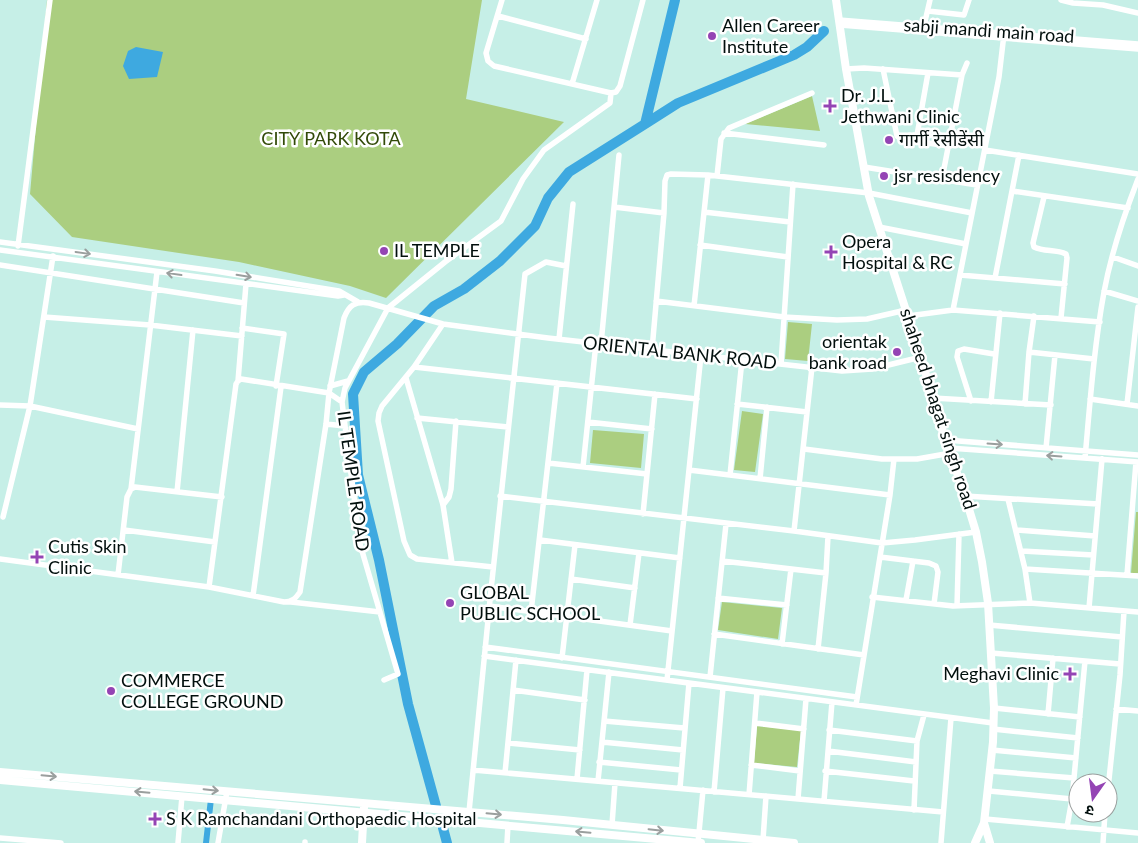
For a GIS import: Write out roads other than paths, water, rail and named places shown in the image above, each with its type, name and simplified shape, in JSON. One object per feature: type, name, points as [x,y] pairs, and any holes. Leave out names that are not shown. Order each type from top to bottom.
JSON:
[{"type":"street","points":[[18,253],[50,0]]},
{"type":"street","points":[[502,0],[486,54],[488,61],[494,66],[611,93],[616,92],[620,86],[643,0]]},
{"type":"street","points":[[572,84],[597,0]]},
{"type":"street","name":"shaheed bhagat singh road","points":[[836,0],[846,69],[869,192],[976,532],[988,604],[994,708],[989,791],[985,821]]},
{"type":"street","points":[[923,29],[930,0]]},
{"type":"street","points":[[928,11],[964,15],[969,0]]},
{"type":"street","points":[[1061,0],[1093,2],[1138,13]]},
{"type":"street","points":[[498,16],[586,39]]},
{"type":"street","name":"sabji mandi main road","points":[[840,22],[1138,44]]},
{"type":"street","points":[[953,310],[1001,66],[1003,35],[1138,49]]},
{"type":"street","points":[[942,179],[962,75],[967,63]]},
{"type":"street","points":[[846,69],[883,69],[962,75]]},
{"type":"street","points":[[883,69],[896,136],[901,139],[948,146]]},
{"type":"street","points":[[916,141],[928,73]]},
{"type":"street","points":[[717,176],[719,147],[724,133],[734,126],[812,92]]},
{"type":"street","points":[[388,308],[445,262],[501,221],[523,179],[544,150],[610,103],[611,93]]},
{"type":"street","points":[[724,133],[824,145]]},
{"type":"street","points":[[985,150],[1138,174]]},
{"type":"street","points":[[583,467],[620,155]]},
{"type":"street","points":[[995,278],[1019,155]]},
{"type":"street","points":[[864,167],[978,186]]},
{"type":"street","points":[[652,350],[667,175],[708,175],[869,192],[972,213]]},
{"type":"street","points":[[694,306],[708,175]]},
{"type":"street","points":[[1085,458],[1094,359],[1104,291],[1138,179]]},
{"type":"street","points":[[781,364],[793,184]]},
{"type":"street","points":[[1012,191],[1128,208]]},
{"type":"street","points":[[1044,196],[1033,243],[1034,247],[1041,250],[1066,254],[1061,318]]},
{"type":"street","points":[[559,339],[572,204]]},
{"type":"street","points":[[614,207],[664,213]]},
{"type":"street","points":[[704,212],[790,222]]},
{"type":"street","points":[[879,227],[966,244]]},
{"type":"street","points":[[0,242],[215,271],[339,291],[344,295]]},
{"type":"street","points":[[700,246],[788,256]]},
{"type":"street","points":[[3,517],[30,406],[54,249]]},
{"type":"street","points":[[0,250],[246,284],[338,296],[344,295]]},
{"type":"street","points":[[1113,257],[1138,266]]},
{"type":"street","points":[[468,822],[500,496],[525,274],[546,262],[566,266]]},
{"type":"street","points":[[0,265],[244,303]]},
{"type":"street","points":[[118,575],[127,497],[131,489],[157,272]]},
{"type":"street","points":[[960,275],[1065,284]]},
{"type":"street","points":[[209,587],[236,384],[238,381],[246,284]]},
{"type":"street","points":[[1104,291],[1138,302]]},
{"type":"street","name":"ORIENTAL BANK ROAD","points":[[344,295],[358,302],[369,303],[440,323],[598,344],[812,368],[842,371],[872,369],[921,356]]},
{"type":"street","points":[[656,301],[784,317],[837,320],[867,319],[907,313],[953,310],[1100,322]]},
{"type":"street","points":[[291,602],[300,592],[326,424],[328,393],[344,318],[348,308],[358,302]]},
{"type":"street","points":[[1127,404],[1138,307]]},
{"type":"street","name":"IL TEMPLE ROAD","points":[[384,680],[398,674],[360,544],[342,402],[343,393],[348,381],[388,308]]},
{"type":"street","points":[[991,402],[994,354],[1000,314]]},
{"type":"street","points":[[1025,404],[1034,316]]},
{"type":"street","points":[[44,317],[150,325],[242,336]]},
{"type":"street","points":[[440,323],[414,367],[382,406],[379,413],[378,421],[404,541],[410,555],[417,559],[493,567]]},
{"type":"street","points":[[242,328],[284,334],[252,596]]},
{"type":"street","points":[[177,492],[193,330]]},
{"type":"street","points":[[971,401],[957,357],[958,351],[964,349],[994,354]]},
{"type":"street","points":[[1029,352],[1094,359]]},
{"type":"street","points":[[667,680],[702,355]]},
{"type":"street","points":[[1046,448],[1055,355]]},
{"type":"street","points":[[730,475],[742,360]]},
{"type":"street","points":[[414,367],[697,399]]},
{"type":"street","points":[[794,531],[812,368]]},
{"type":"street","points":[[1131,371],[1138,372]]},
{"type":"street","points":[[406,378],[443,505],[452,563]]},
{"type":"street","points":[[238,381],[241,379],[328,393],[342,402]]},
{"type":"street","points":[[330,386],[348,381]]},
{"type":"street","points":[[532,612],[557,383]]},
{"type":"street","points":[[643,514],[655,394]]},
{"type":"street","points":[[933,398],[1050,405]]},
{"type":"street","points":[[1090,399],[1138,406]]},
{"type":"street","points":[[737,404],[807,412]]},
{"type":"street","points":[[0,405],[30,406],[138,429]]},
{"type":"street","points":[[760,478],[767,407]]},
{"type":"street","points":[[417,418],[508,427]]},
{"type":"street","points":[[443,505],[449,497],[456,421]]},
{"type":"street","points":[[588,422],[652,429]]},
{"type":"street","points":[[326,424],[345,426]]},
{"type":"street","points":[[804,449],[882,459],[916,459],[948,447],[1046,448],[1138,455]]},
{"type":"street","points":[[948,447],[1137,462],[1135,507],[1128,575]]},
{"type":"street","points":[[856,705],[872,596],[890,495],[894,459]]},
{"type":"street","points":[[1089,608],[1102,460]]},
{"type":"street","points":[[548,463],[647,474]]},
{"type":"street","points":[[689,470],[890,495]]},
{"type":"street","points":[[131,489],[135,487],[222,497]]},
{"type":"street","points":[[500,496],[882,543],[976,532]]},
{"type":"street","points":[[966,496],[1098,504]]},
{"type":"street","points":[[1008,499],[1022,551],[1030,603]]},
{"type":"street","points":[[710,677],[726,524]]},
{"type":"street","points":[[124,530],[215,542]]},
{"type":"street","points":[[1017,530],[1095,536]]},
{"type":"street","points":[[957,606],[959,534]]},
{"type":"street","points":[[818,649],[828,536]]},
{"type":"street","points":[[540,540],[680,558]]},
{"type":"street","points":[[562,658],[575,544]]},
{"type":"street","points":[[1022,551],[1093,555]]},
{"type":"street","points":[[630,625],[639,553]]},
{"type":"street","points":[[880,556],[934,564],[938,568],[934,604]]},
{"type":"street","points":[[0,559],[209,587],[291,602],[380,612]]},
{"type":"street","points":[[906,600],[913,560]]},
{"type":"street","points":[[722,561],[826,574]]},
{"type":"street","points":[[782,644],[791,569]]},
{"type":"street","points":[[1025,569],[1138,576]]},
{"type":"street","points":[[571,580],[635,588]]},
{"type":"street","points":[[872,596],[957,606],[1030,603],[1138,612]]},
{"type":"street","points":[[718,598],[787,605]]},
{"type":"street","points":[[489,606],[672,631]]},
{"type":"street","points":[[1110,773],[1124,611]]},
{"type":"street","points":[[989,625],[1122,637]]},
{"type":"street","points":[[714,634],[864,655]]},
{"type":"street","points":[[485,647],[858,697]]},
{"type":"street","points":[[991,653],[1120,664]]},
{"type":"street","points":[[484,656],[951,718],[1078,738]]},
{"type":"street","points":[[1048,714],[1053,658]]},
{"type":"street","points":[[505,773],[516,660]]},
{"type":"street","points":[[1074,773],[1085,661]]},
{"type":"street","points":[[577,779],[587,670]]},
{"type":"street","points":[[598,781],[609,672]]},
{"type":"street","points":[[680,788],[689,683]]},
{"type":"street","points":[[714,792],[723,688]]},
{"type":"street","points":[[513,690],[584,700]]},
{"type":"street","points":[[749,795],[757,692]]},
{"type":"street","points":[[798,799],[806,699]]},
{"type":"street","points":[[824,801],[832,702]]},
{"type":"street","points":[[994,708],[1080,717]]},
{"type":"street","points":[[1116,710],[1138,711]]},
{"type":"street","points":[[914,810],[917,742],[924,715]]},
{"type":"street","points":[[941,843],[951,718]]},
{"type":"street","points":[[604,721],[684,728]]},
{"type":"street","points":[[755,723],[804,729]]},
{"type":"street","points":[[829,730],[917,742]]},
{"type":"street","points":[[602,742],[683,750]]},
{"type":"street","points":[[508,743],[580,750]]},
{"type":"street","points":[[828,750],[916,762]]},
{"type":"street","points":[[992,750],[1076,758]]},
{"type":"street","points":[[600,762],[681,770]]},
{"type":"street","points":[[751,765],[800,771]]},
{"type":"street","points":[[473,770],[943,812]]},
{"type":"street","points":[[825,771],[914,781]]},
{"type":"street","points":[[990,771],[1068,778]]},
{"type":"street","points":[[0,772],[612,825],[699,840]]},
{"type":"street","points":[[0,780],[679,842],[699,840],[763,840],[794,843]]},
{"type":"street","points":[[612,825],[615,783]]},
{"type":"street","points":[[699,840],[703,790]]},
{"type":"street","points":[[218,843],[227,800],[227,791]]},
{"type":"street","points":[[989,791],[1068,799]]},
{"type":"street","points":[[178,843],[182,796]]},
{"type":"street","points":[[763,840],[766,796]]},
{"type":"street","points":[[362,843],[364,803]]},
{"type":"street","points":[[985,821],[1138,833]]},
{"type":"street","points":[[975,843],[985,821]]},
{"type":"street","points":[[985,821],[990,843]]},
{"type":"street","points":[[1067,827],[1068,821]]},
{"type":"street","points":[[1103,843],[1105,823]]},
{"type":"street","points":[[507,843],[508,825]]},
{"type":"street","points":[[0,838],[61,843]]},
{"type":"water","points":[[136,47],[163,52],[157,77],[129,79],[123,66],[128,51]]},
{"type":"waterway","points":[[436,806],[408,704],[379,560],[358,475],[353,394],[364,372],[397,344],[434,306],[464,289],[500,261],[535,226],[548,198],[569,172],[645,124],[675,0]]},
{"type":"waterway","points":[[645,124],[678,103],[794,55],[807,47],[824,31]]},
{"type":"waterway","points":[[206,843],[211,799]]},
{"type":"waterway","points":[[443,828],[447,843]]},
{"type":"place","name":"Allen Career Institute","points":[[712,36]]},
{"type":"place","name":"Dr. J.L. Jethwani Clinic","points":[[830,106]]},
{"type":"place","name":"गार्गी रेसीडेंसी","points":[[889,140]]},
{"type":"place","name":"jsr resisdency","points":[[884,176]]},
{"type":"place","name":"IL TEMPLE","points":[[384,251]]},
{"type":"place","name":"Opera Hospital & RC","points":[[831,252]]},
{"type":"place","name":"orientak bank road","points":[[897,352]]},
{"type":"place","name":"Cutis Skin Clinic","points":[[37,557]]},
{"type":"place","name":"GLOBAL PUBLIC SCHOOL","points":[[450,603]]},
{"type":"place","name":"Meghavi Clinic","points":[[1070,674]]},
{"type":"place","name":"COMMERCE COLLEGE GROUND","points":[[111,691]]},
{"type":"place","name":"S K Ramchandani Orthopaedic Hospital","points":[[155,819]]},
{"type":"park label","name":"CITY PARK KOTA","points":[[331,139]]}]
